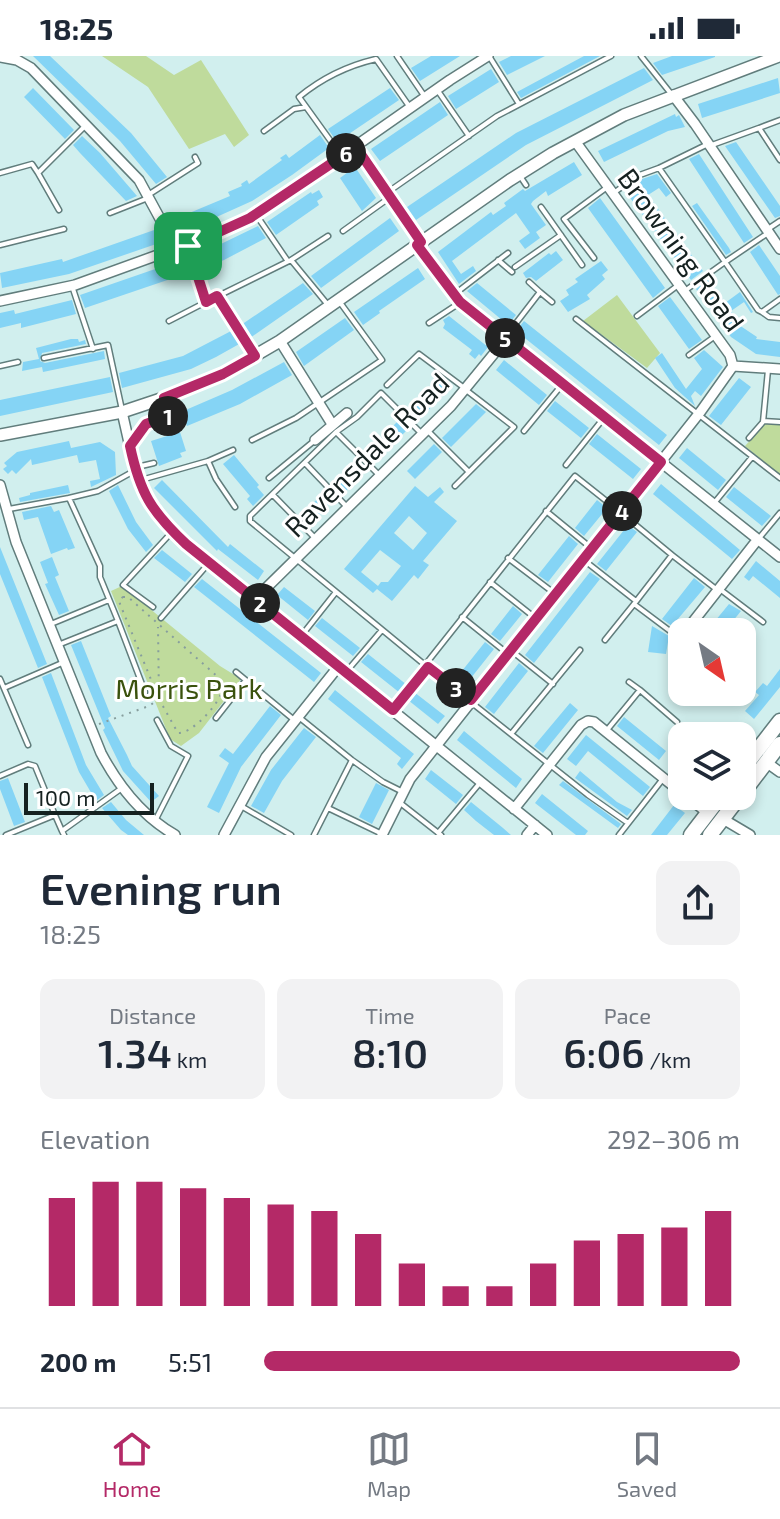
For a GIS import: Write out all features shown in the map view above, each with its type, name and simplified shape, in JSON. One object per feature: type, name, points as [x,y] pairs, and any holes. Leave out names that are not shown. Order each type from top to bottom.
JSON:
[{"type":"highway","points":[[756,752],[780,721]]},
{"type":"highway","points":[[756,775],[780,744]]},
{"type":"highway","points":[[710,835],[717,810]]},
{"type":"highway","points":[[691,835],[722,810]]},
{"type":"street","points":[[0,301],[72,286],[188,246],[256,215],[489,56]]},
{"type":"street","points":[[0,57],[17,60],[31,68],[128,166],[149,196],[177,250]]},
{"type":"street","points":[[0,435],[122,412],[223,374],[280,341],[519,174],[575,141],[624,115],[780,57]]},
{"type":"street","points":[[673,95],[780,249]]},
{"type":"street","name":"Browning Road","points":[[382,835],[403,792],[436,745],[592,548],[624,514],[733,366],[730,355],[716,335],[575,141]]},
{"type":"street","points":[[356,147],[457,298],[780,557]]},
{"type":"street","name":"Ravensdale Road","points":[[255,599],[425,432],[505,338]]},
{"type":"street","points":[[280,341],[334,428]]},
{"type":"street","points":[[733,366],[780,369]]},
{"type":"street","points":[[122,412],[136,473],[147,501],[173,531],[547,835]]},
{"type":"street","points":[[315,440],[334,428],[347,413]]},
{"type":"street","points":[[0,485],[16,542],[106,764],[122,788],[158,828],[175,835]]},
{"type":"street","points":[[695,618],[758,539]]},
{"type":"street","points":[[224,835],[266,757],[296,719],[342,670]]},
{"type":"street","points":[[514,809],[584,722],[592,721],[668,781]]},
{"type":"street","points":[[766,762],[780,772]]},
{"type":"street","points":[[707,810],[750,835]]},
{"type":"street","points":[[527,835],[535,825]]},
{"type":"lane","points":[[397,56],[425,97]]},
{"type":"lane","points":[[489,56],[519,104]]},
{"type":"lane","points":[[343,231],[469,136],[519,104],[611,56]]},
{"type":"lane","points":[[641,56],[673,95]]},
{"type":"lane","points":[[342,156],[299,97],[314,85],[354,64],[376,59],[410,108]]},
{"type":"lane","points":[[437,89],[469,136]]},
{"type":"lane","points":[[264,131],[294,109],[306,107]]},
{"type":"lane","points":[[594,258],[564,219],[637,176],[709,145],[780,120]]},
{"type":"lane","points":[[38,173],[86,125]]},
{"type":"lane","points":[[759,128],[780,160]]},
{"type":"lane","points":[[110,213],[149,196],[198,163],[195,157]]},
{"type":"lane","points":[[0,173],[32,164],[59,210]]},
{"type":"lane","points":[[659,168],[758,310],[769,317],[780,318]]},
{"type":"lane","points":[[519,174],[526,185]]},
{"type":"lane","points":[[541,207],[582,265]]},
{"type":"lane","points":[[252,440],[319,404],[382,360],[334,304],[289,260],[256,215]]},
{"type":"lane","points":[[637,316],[725,262],[780,221]]},
{"type":"lane","points":[[0,245],[64,229]]},
{"type":"lane","points":[[498,260],[514,270],[561,235]]},
{"type":"lane","points":[[169,321],[289,260],[328,236]]},
{"type":"lane","points":[[188,246],[206,302]]},
{"type":"lane","points":[[429,323],[508,253]]},
{"type":"lane","points":[[529,282],[552,302]]},
{"type":"lane","points":[[72,286],[93,349]]},
{"type":"lane","points":[[505,338],[540,292]]},
{"type":"lane","points":[[217,296],[255,356]]},
{"type":"lane","points":[[762,312],[780,299]]},
{"type":"lane","points":[[576,319],[780,478]]},
{"type":"lane","points":[[689,355],[716,335]]},
{"type":"lane","points":[[44,358],[108,345],[122,412]]},
{"type":"lane","points":[[387,385],[419,354],[514,427],[455,486]]},
{"type":"lane","points":[[0,366],[18,362]]},
{"type":"lane","points":[[749,438],[763,421],[768,368]]},
{"type":"lane","points":[[524,431],[563,384]]},
{"type":"lane","points":[[469,472],[381,393],[357,417],[334,428],[304,463],[250,516],[250,521],[511,734],[628,823]]},
{"type":"lane","points":[[130,446],[146,424],[168,416],[164,398]]},
{"type":"lane","points":[[566,465],[605,417]]},
{"type":"lane","points":[[763,421],[780,422]]},
{"type":"lane","points":[[334,428],[380,476]]},
{"type":"lane","points":[[269,478],[315,440]]},
{"type":"lane","points":[[136,473],[208,461],[233,450]]},
{"type":"lane","points":[[714,504],[752,457]]},
{"type":"lane","points":[[208,461],[235,507]]},
{"type":"lane","points":[[4,507],[98,491],[154,463]]},
{"type":"lane","points":[[304,463],[348,507]]},
{"type":"lane","points":[[393,710],[462,617],[575,476],[672,555],[763,622]]},
{"type":"lane","points":[[272,494],[316,539]]},
{"type":"lane","points":[[69,498],[100,566],[100,577],[145,692]]},
{"type":"lane","points":[[546,511],[592,548]]},
{"type":"lane","points":[[758,539],[780,513]]},
{"type":"lane","points":[[153,607],[123,585],[173,531]]},
{"type":"lane","points":[[605,640],[672,555]]},
{"type":"lane","points":[[508,558],[556,594]]},
{"type":"lane","points":[[584,559],[668,629]]},
{"type":"lane","points":[[161,618],[209,563]]},
{"type":"lane","points":[[490,582],[536,619]]},
{"type":"lane","points":[[301,637],[336,592]]},
{"type":"lane","points":[[49,625],[109,600]]},
{"type":"lane","points":[[462,617],[553,684]]},
{"type":"lane","points":[[58,645],[118,621]]},
{"type":"lane","points":[[342,670],[382,630]]},
{"type":"lane","points":[[511,734],[580,650]]},
{"type":"lane","points":[[4,688],[64,662]]},
{"type":"lane","points":[[236,672],[352,760],[403,792]]},
{"type":"lane","points":[[0,679],[28,745]]},
{"type":"lane","points":[[216,718],[246,680]]},
{"type":"lane","points":[[629,682],[677,722]]},
{"type":"lane","points":[[606,731],[640,690]]},
{"type":"lane","points":[[157,720],[171,746],[188,756],[158,828]]},
{"type":"lane","points":[[314,835],[352,760]]},
{"type":"lane","points":[[0,776],[28,764],[35,766],[63,833],[122,788]]},
{"type":"lane","points":[[619,835],[664,778]]},
{"type":"lane","points":[[398,802],[440,834],[481,782]]},
{"type":"lane","points":[[239,805],[291,835]]},
{"type":"lane","points":[[328,808],[382,835]]},
{"type":"lane","points":[[6,835],[55,815]]},
{"type":"path","points":[[128,597],[218,677],[222,686],[220,696],[195,726],[185,733],[178,733],[159,699],[119,600],[128,597]]},
{"type":"path","points":[[159,699],[158,625],[161,618]]},
{"type":"path","points":[[91,728],[149,706],[159,699]]},
{"type":"green space","points":[[102,56],[146,56],[174,75],[201,60],[249,135],[234,147],[225,134],[189,149],[148,87]]},
{"type":"green space","points":[[617,295],[660,353],[647,368],[583,321]]},
{"type":"green space","points":[[769,420],[780,421],[780,475],[745,446]]},
{"type":"green space","name":"Morris Park","points":[[122,586],[220,666],[241,679],[199,733],[181,746],[170,739],[111,591]]},
{"type":"building","points":[[33,56],[50,56],[131,133],[167,177],[156,184],[120,141]]},
{"type":"building","points":[[431,56],[460,56],[420,81],[411,68]]},
{"type":"building","points":[[511,56],[545,56],[507,75],[499,62]]},
{"type":"building","points":[[584,56],[600,56],[521,98],[517,92]]},
{"type":"building","points":[[672,56],[715,57],[662,75],[653,63]]},
{"type":"building","points":[[644,68],[653,80],[526,145],[416,220],[407,207],[516,133]]},
{"type":"building","points":[[491,69],[499,82],[456,109],[448,96]]},
{"type":"building","points":[[778,78],[780,93],[702,118],[698,104]]},
{"type":"building","points":[[33,88],[74,130],[65,139],[24,97]]},
{"type":"building","points":[[390,88],[399,100],[337,142],[328,129]]},
{"type":"building","points":[[440,102],[448,115],[380,161],[371,149]]},
{"type":"building","points":[[675,114],[676,117],[679,115],[685,127],[668,131],[604,162],[598,151]]},
{"type":"building","points":[[320,135],[329,148],[292,175],[252,201],[181,233],[175,219],[230,196],[228,192],[242,186],[247,180],[249,184],[282,160],[280,158],[286,154],[289,158]]},
{"type":"building","points":[[82,136],[137,196],[126,201],[80,153],[73,145]]},
{"type":"building","points":[[736,142],[780,206],[780,216],[775,218],[725,146]]},
{"type":"building","points":[[699,154],[753,237],[744,243],[689,159]]},
{"type":"building","points":[[574,162],[582,175],[548,196],[546,191],[531,204],[546,225],[536,232],[540,238],[525,249],[519,241],[530,233],[516,213],[452,261],[461,274],[473,266],[476,271],[459,284],[438,252],[491,212],[493,215],[506,206],[504,203],[523,189],[525,191]]},
{"type":"building","points":[[355,167],[376,198],[362,211],[340,178]]},
{"type":"building","points":[[657,174],[671,193],[666,197],[659,188],[648,195],[703,271],[691,280],[625,191],[639,180]]},
{"type":"building","points":[[319,190],[323,197],[317,201],[319,205],[276,235],[267,222],[311,192]]},
{"type":"building","points":[[600,198],[665,288],[653,298],[588,208]]},
{"type":"building","points":[[697,203],[731,252],[726,255],[692,206]]},
{"type":"building","points":[[390,218],[399,231],[321,288],[311,276]]},
{"type":"building","points":[[258,226],[266,238],[201,269],[196,256]]},
{"type":"building","points":[[157,229],[162,242],[69,274],[2,288],[0,273],[62,259],[63,262]]},
{"type":"building","points":[[759,245],[780,276],[778,295],[750,252]]},
{"type":"building","points":[[556,251],[563,260],[536,281],[526,278],[523,273]]},
{"type":"building","points":[[187,258],[191,272],[85,308],[80,295]]},
{"type":"building","points":[[601,261],[608,270],[602,275],[605,279],[587,295],[590,299],[568,312],[560,301],[569,295],[566,290],[578,282],[575,279]]},
{"type":"building","points":[[418,268],[425,279],[363,325],[354,312]]},
{"type":"building","points":[[708,280],[725,303],[740,292],[753,312],[744,302],[731,311],[739,325],[756,339],[780,342],[780,357],[756,354],[731,337],[696,289]]},
{"type":"building","points":[[303,283],[313,294],[250,338],[241,325]]},
{"type":"building","points":[[477,283],[516,315],[508,325],[467,291]]},
{"type":"building","points":[[670,297],[702,340],[689,349],[658,306]]},
{"type":"building","points":[[72,300],[76,314],[21,328],[21,323],[0,328],[0,313],[14,310],[15,314]]},
{"type":"building","points":[[449,316],[488,347],[481,356],[479,354],[475,359],[469,354],[472,350],[443,328],[443,320]]},
{"type":"building","points":[[345,318],[354,330],[304,366],[296,352]]},
{"type":"building","points":[[524,321],[667,435],[659,445],[516,331]]},
{"type":"building","points":[[233,330],[241,343],[216,357],[191,369],[122,388],[119,373],[183,356]]},
{"type":"building","points":[[78,339],[79,342],[85,340],[86,344],[42,353],[40,361],[45,363],[104,351],[105,359],[43,372],[42,367],[22,371],[23,362],[39,359],[36,348]]},
{"type":"building","points":[[704,350],[723,367],[701,396],[695,391],[691,396],[695,406],[675,388],[655,358],[662,353],[686,389],[702,369],[694,358]]},
{"type":"building","points":[[504,360],[547,395],[539,405],[496,370]]},
{"type":"building","points":[[284,362],[292,375],[240,404],[187,426],[181,412],[232,390]]},
{"type":"building","points":[[110,377],[113,392],[0,416],[0,400]]},
{"type":"building","points":[[442,378],[452,385],[417,422],[408,413]]},
{"type":"building","points":[[739,378],[751,387],[721,425],[709,416]]},
{"type":"building","points":[[555,401],[589,428],[581,438],[547,411]]},
{"type":"building","points":[[476,404],[486,412],[451,447],[442,438]]},
{"type":"building","points":[[400,419],[409,428],[374,463],[365,454]]},
{"type":"building","points":[[180,432],[186,451],[180,453],[182,457],[159,466],[151,441]]},
{"type":"building","points":[[597,434],[641,469],[633,479],[589,444]]},
{"type":"building","points":[[69,441],[71,448],[100,442],[115,452],[116,475],[91,487],[90,481],[100,479],[96,460],[79,463],[77,455],[32,465],[31,459],[16,474],[12,470],[8,474],[3,469],[7,466],[4,463],[17,452]]},
{"type":"building","points":[[434,444],[442,452],[415,479],[407,471]]},
{"type":"building","points":[[687,448],[726,480],[718,490],[679,458]]},
{"type":"building","points":[[234,455],[264,495],[253,506],[247,499],[250,496],[223,464]]},
{"type":"building","points":[[358,461],[366,470],[342,495],[334,486]]},
{"type":"building","points":[[162,480],[228,547],[230,544],[264,571],[258,580],[217,551],[154,488]]},
{"type":"building","points":[[661,484],[740,550],[732,559],[653,494]]},
{"type":"building","points":[[68,485],[70,493],[20,502],[19,498],[30,493]]},
{"type":"building","points":[[118,485],[136,522],[153,545],[146,552],[128,529],[109,491]]},
{"type":"building","points":[[415,486],[428,497],[440,487],[444,492],[434,502],[457,521],[423,561],[429,565],[418,579],[414,575],[392,601],[377,589],[373,593],[344,569]],"holes":[[[409,516],[427,533],[413,550],[394,533]],[[380,550],[401,566],[388,582],[381,582],[378,586],[361,572]]]},
{"type":"building","points":[[734,487],[771,516],[762,526],[726,497]]},
{"type":"building","points":[[325,491],[333,500],[309,525],[301,516]]},
{"type":"building","points":[[597,500],[607,508],[584,536],[575,528]]},
{"type":"building","points":[[51,506],[54,512],[59,510],[75,548],[51,554],[38,517],[24,520],[22,512]]},
{"type":"building","points":[[628,525],[637,532],[606,571],[597,564]]},
{"type":"building","points":[[569,536],[578,544],[548,582],[538,575]]},
{"type":"building","points":[[0,547],[47,664],[38,668],[0,574]]},
{"type":"building","points":[[162,550],[192,574],[185,582],[154,558]]},
{"type":"building","points":[[52,557],[59,575],[55,577],[69,611],[59,615],[45,584],[48,583],[40,562]]},
{"type":"building","points":[[756,561],[780,581],[780,598],[753,576],[749,581],[744,577]]},
{"type":"building","points":[[590,572],[600,579],[534,663],[525,655]]},
{"type":"building","points":[[694,578],[705,587],[679,618],[668,618],[668,623],[662,619]]},
{"type":"building","points":[[202,579],[321,673],[314,682],[194,587]]},
{"type":"building","points":[[284,587],[315,611],[308,620],[277,595]]},
{"type":"building","points":[[729,604],[741,611],[735,618],[718,618]]},
{"type":"building","points":[[513,606],[522,614],[500,641],[491,634]]},
{"type":"building","points":[[322,618],[360,648],[353,656],[315,626]]},
{"type":"building","points":[[652,626],[668,635],[668,642],[666,654],[648,652]]},
{"type":"building","points":[[81,641],[111,716],[108,718],[132,766],[159,796],[151,802],[123,771],[103,730],[105,728],[71,645]]},
{"type":"building","points":[[485,642],[494,649],[463,688],[454,681]]},
{"type":"building","points":[[368,654],[407,685],[400,693],[361,662]]},
{"type":"building","points":[[519,663],[528,671],[494,714],[485,707]]},
{"type":"building","points":[[780,669],[780,687],[754,719],[745,711],[749,706],[756,706],[759,695],[756,691],[763,683],[767,686]]},
{"type":"building","points":[[51,673],[86,765],[104,795],[96,801],[79,772],[42,677]]},
{"type":"building","points":[[335,690],[414,754],[402,769],[397,764],[401,758],[328,699]]},
{"type":"building","points":[[414,692],[445,716],[438,724],[408,700]]},
{"type":"building","points":[[570,703],[578,710],[543,753],[534,746]]},
{"type":"building","points":[[270,706],[281,715],[241,767],[219,813],[207,807],[229,763],[219,756],[225,748],[233,754]]},
{"type":"building","points":[[624,717],[666,751],[659,760],[617,726]]},
{"type":"building","points":[[304,728],[316,737],[282,781],[264,813],[251,806],[271,770]]},
{"type":"building","points":[[464,731],[522,779],[516,788],[457,740]]},
{"type":"building","points":[[586,735],[650,787],[643,796],[588,751],[576,766],[567,759]]},
{"type":"building","points":[[431,770],[463,795],[456,804],[425,779]]},
{"type":"building","points":[[580,771],[617,802],[632,810],[627,816],[575,778]]},
{"type":"building","points":[[8,778],[25,822],[14,826],[0,789],[0,781]]},
{"type":"building","points":[[563,781],[621,824],[618,828],[559,785]]},
{"type":"building","points":[[376,783],[389,790],[372,824],[359,817]]},
{"type":"building","points":[[542,794],[588,831],[585,835],[576,835],[535,803]]},
{"type":"building","points":[[111,802],[144,835],[128,835],[121,830],[102,808]]},
{"type":"building","points":[[471,802],[511,835],[494,835],[476,821],[464,810]]},
{"type":"building","points":[[670,810],[685,813],[667,835],[651,835]]},
{"type":"route","points":[[356,147],[421,242],[417,245],[460,302],[661,462],[471,700],[428,667],[393,710],[186,544],[147,501],[134,471],[130,446],[146,424],[168,416],[164,398],[223,374],[255,356],[217,296],[206,302],[188,246],[267,208],[356,147]]}]
